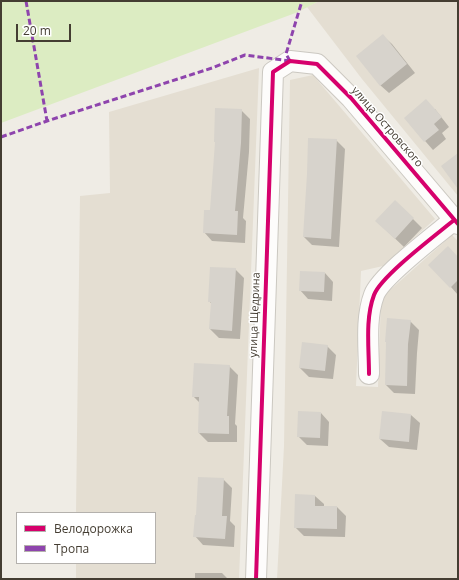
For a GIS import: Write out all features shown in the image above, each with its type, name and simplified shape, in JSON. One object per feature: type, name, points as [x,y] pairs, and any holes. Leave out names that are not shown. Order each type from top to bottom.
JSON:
[{"type":"street","name":"улица Островского","points":[[290,61],[318,64],[351,98],[456,222]]},
{"type":"street","name":"улица Щедрина","points":[[256,579],[273,72],[290,61]]},
{"type":"street","points":[[369,374],[369,314],[374,293],[387,276],[456,222]]},
{"type":"shaded area","points":[[319,1],[458,1],[458,196],[362,79],[307,7]]},
{"type":"shaded area","points":[[259,68],[239,579],[76,579],[76,564],[156,564],[156,512],[76,512],[80,196],[110,193],[109,112]]},
{"type":"shaded area","points":[[313,75],[435,219],[383,266],[361,271],[356,386],[378,387],[381,298],[452,235],[458,241],[458,579],[277,579],[284,446],[290,80]]},
{"type":"green space","points":[[1,1],[319,1],[298,12],[1,123]]},
{"type":"building","points":[[383,34],[407,64],[380,86],[356,56]]},
{"type":"building","points":[[426,99],[442,117],[434,124],[439,130],[424,142],[404,118]]},
{"type":"building","points":[[215,108],[242,109],[241,143],[235,211],[238,211],[237,235],[203,233],[204,210],[210,210],[215,142]]},
{"type":"building","points":[[308,138],[337,139],[331,239],[303,237]]},
{"type":"building","points":[[458,153],[458,189],[441,166]]},
{"type":"building","points":[[395,200],[414,218],[395,239],[375,221]]},
{"type":"building","points":[[448,246],[458,257],[458,280],[450,288],[428,265]]},
{"type":"building","points":[[210,267],[236,268],[232,331],[209,329],[211,302],[208,302]]},
{"type":"building","points":[[300,271],[325,272],[324,292],[299,291]]},
{"type":"building","points":[[387,318],[411,320],[408,344],[407,386],[385,385],[385,342]]},
{"type":"building","points":[[302,342],[328,345],[325,371],[299,368]]},
{"type":"building","points":[[194,363],[230,365],[227,416],[229,416],[229,434],[198,433],[199,397],[192,397]]},
{"type":"building","points":[[298,411],[321,412],[320,438],[297,437]]},
{"type":"building","points":[[382,411],[411,414],[409,442],[379,439]]},
{"type":"building","points":[[198,477],[224,478],[222,516],[227,516],[225,539],[193,537]]},
{"type":"building","points":[[295,494],[315,495],[315,506],[337,506],[337,529],[294,528]]},
{"type":"marked path","points":[[26,1],[47,121]]},
{"type":"marked path","points":[[290,61],[286,54],[302,1]]},
{"type":"marked path","points":[[1,137],[212,68],[245,55],[290,61]]},
{"type":"cycle path","points":[[256,579],[273,72],[290,61],[317,64],[351,98],[458,224]]},
{"type":"cycle path","points":[[369,374],[368,324],[374,295],[387,277],[454,220]]}]
